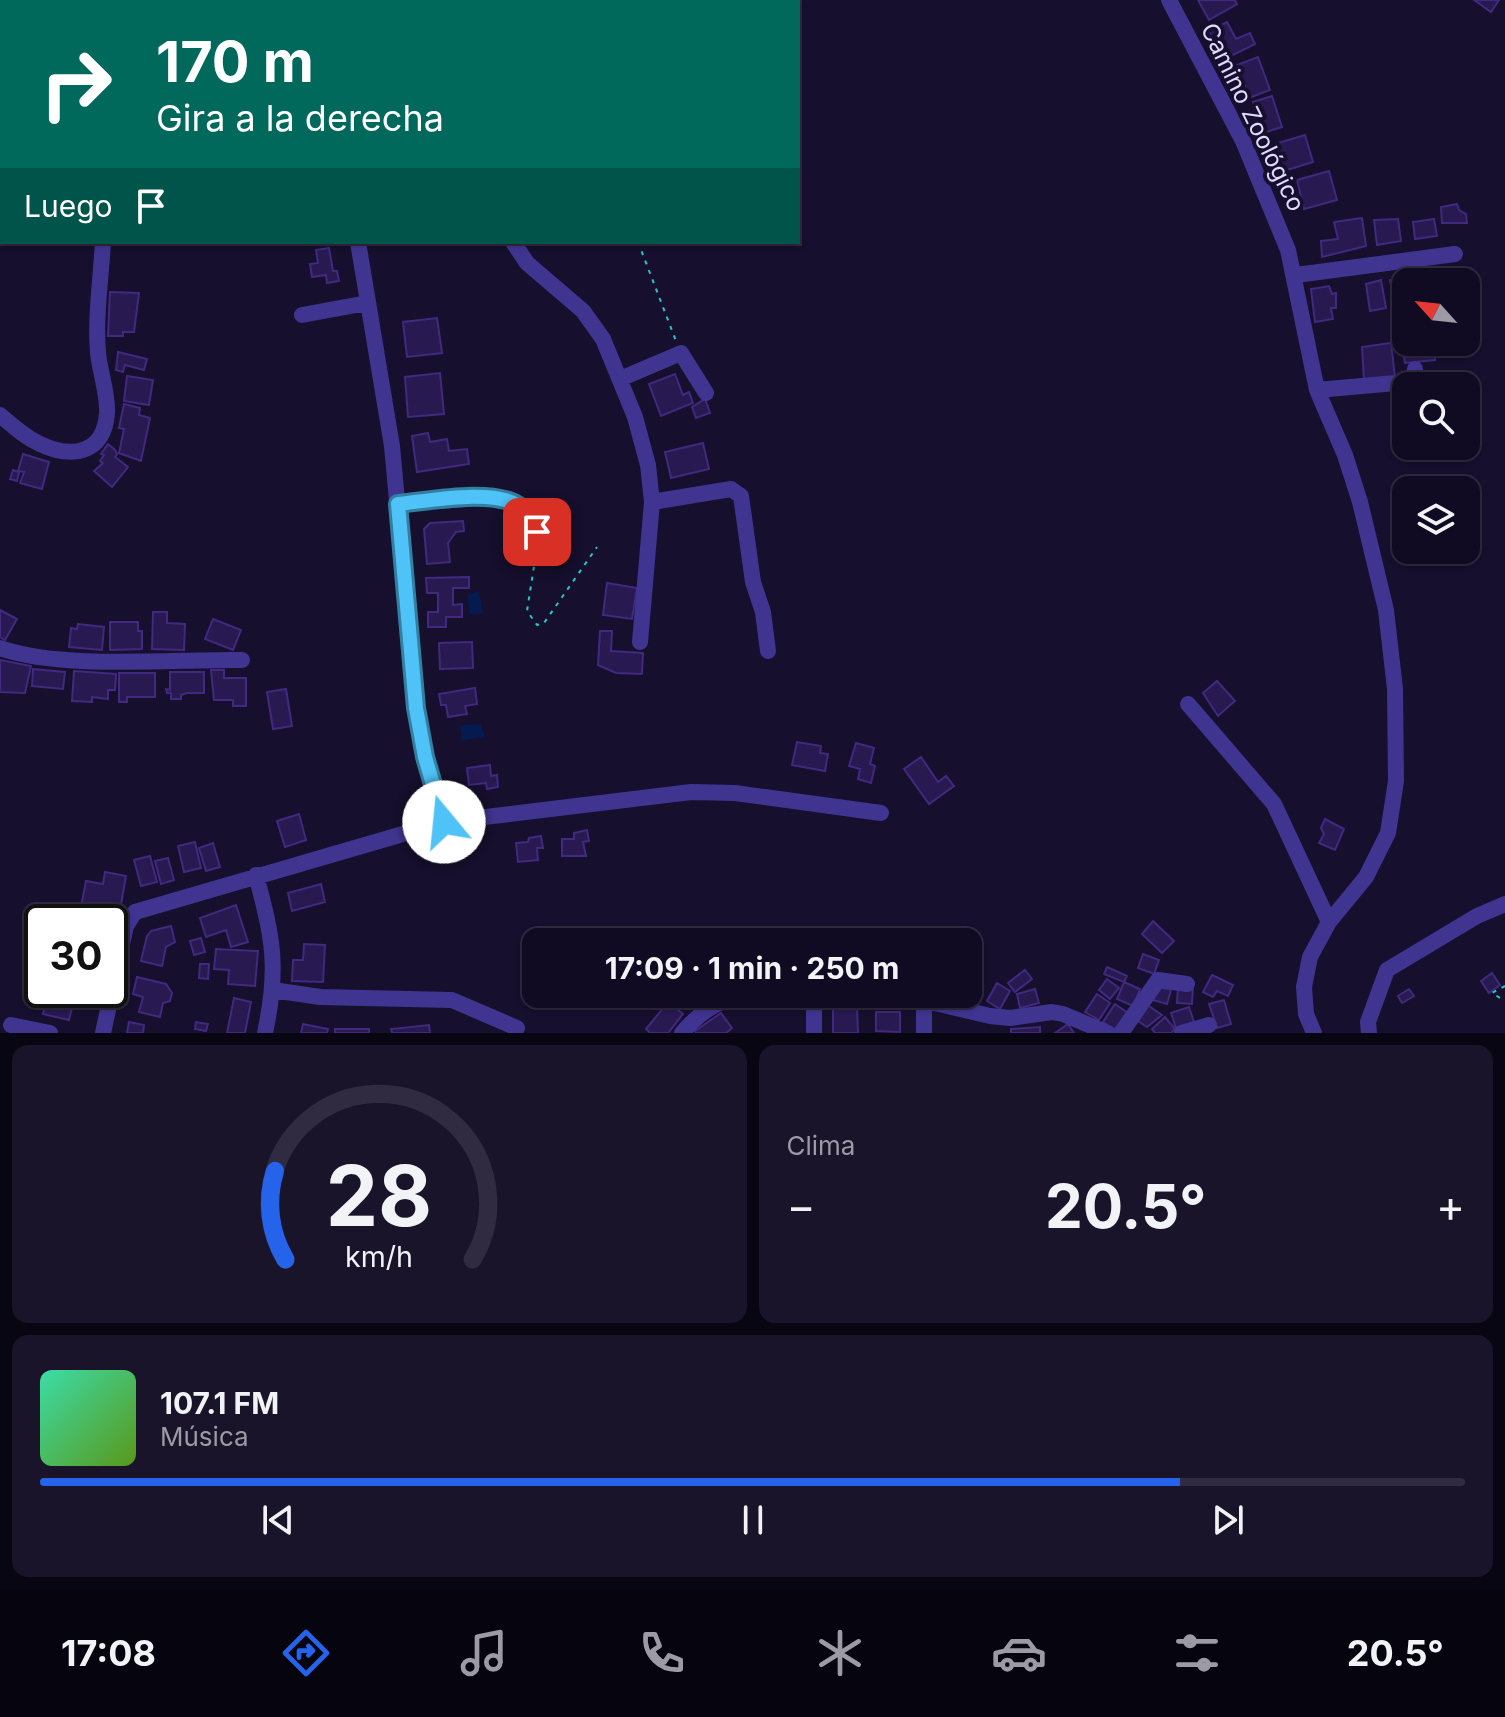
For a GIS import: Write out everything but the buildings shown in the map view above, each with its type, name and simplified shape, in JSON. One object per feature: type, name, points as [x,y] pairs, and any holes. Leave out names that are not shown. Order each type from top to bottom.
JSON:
[{"type":"street","name":"Camino Zoológico","points":[[1169,0],[1243,141],[1274,211],[1296,275],[1317,390],[1345,455],[1360,502],[1386,610],[1395,689],[1396,781],[1388,833],[1366,877],[1329,922],[1310,957],[1304,987],[1306,1014],[1314,1033]]},
{"type":"street","points":[[0,415],[24,435],[58,450],[80,451],[101,438],[107,400],[98,351],[103,244]]},
{"type":"street","points":[[358,244],[392,446],[416,708],[425,757],[444,822]]},
{"type":"street","points":[[514,244],[527,263],[583,311],[603,339],[635,417],[645,453],[652,502],[640,642]]},
{"type":"street","points":[[1296,275],[1455,254]]},
{"type":"street","points":[[302,315],[367,303]]},
{"type":"street","points":[[620,379],[681,353],[706,393]]},
{"type":"street","points":[[1317,390],[1407,382],[1415,369]]},
{"type":"street","points":[[652,502],[731,489],[741,496],[753,582],[763,612],[768,651]]},
{"type":"street","points":[[398,504],[495,497],[520,506],[537,532]]},
{"type":"street","points":[[0,648],[32,656],[80,659],[242,660]]},
{"type":"street","points":[[1188,704],[1274,804],[1329,922]]},
{"type":"street","points":[[103,1033],[130,917],[143,908],[256,875],[444,822],[691,792],[735,793],[881,813]]},
{"type":"street","points":[[256,875],[272,935],[273,990],[265,1033]]},
{"type":"street","points":[[1369,1033],[1368,1022],[1387,970],[1477,916],[1505,904]]},
{"type":"street","points":[[1121,1033],[1158,980],[1187,984]]},
{"type":"street","points":[[273,990],[320,997],[452,1000],[517,1028]]},
{"type":"street","points":[[682,1033],[708,1008]]},
{"type":"street","points":[[814,1008],[814,1033]]},
{"type":"street","points":[[924,1008],[924,1033]]},
{"type":"street","points":[[955,1008],[1010,1018],[1052,1012],[1108,1033]]},
{"type":"street","points":[[11,1025],[50,1033]]},
{"type":"street","points":[[1182,1033],[1209,1025]]},
{"type":"path","points":[[639,244],[681,353]]},
{"type":"path","points":[[537,532],[539,538],[527,611],[537,625],[544,623],[597,547]]},
{"type":"path","points":[[1505,986],[1492,993],[1505,1001]]},
{"type":"water","points":[[479,591],[483,614],[470,614],[467,595]]},
{"type":"water","points":[[481,724],[485,737],[462,740],[460,725]]},
{"type":"route","points":[[444,822],[425,757],[416,708],[398,504],[495,497],[505,499],[520,506],[537,532]]}]
